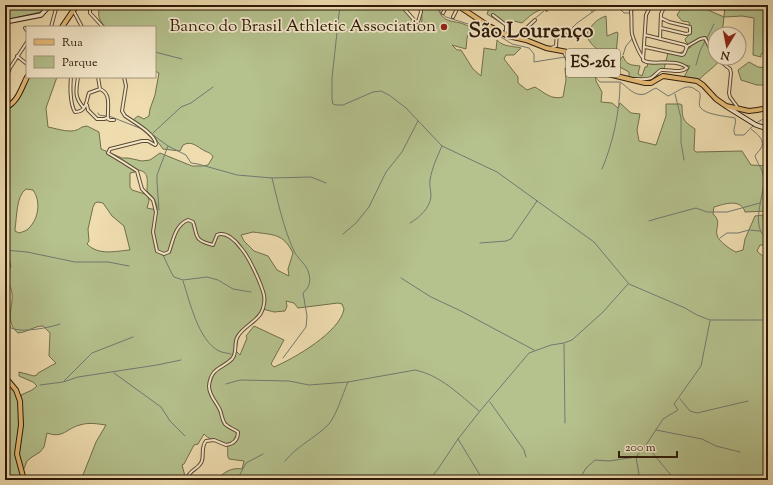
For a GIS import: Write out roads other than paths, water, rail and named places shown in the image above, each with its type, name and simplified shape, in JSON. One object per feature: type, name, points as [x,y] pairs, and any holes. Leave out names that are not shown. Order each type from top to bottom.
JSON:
[{"type":"main road","points":[[61,26],[76,5]]},
{"type":"main road","points":[[61,26],[76,5]]},
{"type":"main road","name":"ES-261","points":[[458,6],[487,25],[505,34],[546,48],[574,52],[585,57],[606,74],[648,83],[663,76],[682,80],[694,80],[703,85],[716,100],[726,106],[753,111],[768,108]]},
{"type":"main road","points":[[7,108],[16,100],[27,78]]},
{"type":"main road","points":[[5,377],[16,390],[20,401],[21,425],[17,454],[24,480]]},
{"type":"street","points":[[5,22],[41,15],[50,5]]},
{"type":"street","points":[[51,26],[57,5]]},
{"type":"street","points":[[92,5],[90,8],[90,13],[102,26]]},
{"type":"street","points":[[401,5],[417,22],[420,20],[420,5]]},
{"type":"street","points":[[443,13],[447,5]]},
{"type":"street","points":[[629,79],[646,79],[650,78],[659,71],[678,71],[685,70],[687,68],[664,62],[644,61],[638,51],[632,34],[631,11],[635,5]]},
{"type":"street","points":[[643,58],[645,47],[646,15],[651,5]]},
{"type":"street","points":[[660,39],[661,18],[665,5]]},
{"type":"street","points":[[453,17],[458,6]]},
{"type":"street","points":[[73,10],[81,26]]},
{"type":"street","points":[[493,15],[506,25],[505,34]]},
{"type":"street","points":[[661,18],[669,22],[691,28],[690,33],[688,34],[661,28]]},
{"type":"street","points":[[516,38],[535,20]]},
{"type":"street","points":[[546,48],[556,46],[557,32]]},
{"type":"street","points":[[645,35],[686,46],[700,38],[705,38],[707,42]]},
{"type":"street","points":[[5,81],[10,68],[26,43]]},
{"type":"street","points":[[645,47],[682,55],[684,54],[686,46]]},
{"type":"street","points":[[563,51],[567,59]]},
{"type":"street","points":[[17,56],[26,63]]},
{"type":"street","points":[[726,66],[730,69],[731,73],[730,97],[739,109]]},
{"type":"street","points":[[71,78],[74,111],[78,112],[87,105]]},
{"type":"street","points":[[78,78],[76,94],[77,99],[84,108]]},
{"type":"street","points":[[98,78],[100,89],[105,92],[107,98],[107,118]]},
{"type":"street","points":[[124,78],[126,86],[122,110],[125,116],[152,136],[156,141],[156,145],[148,141],[142,141],[110,149],[108,152],[137,171],[142,189],[153,200],[156,212],[153,232],[157,251],[164,254],[169,252],[177,229],[183,222],[188,220],[193,222],[195,233],[198,238],[207,243],[213,244],[215,237],[218,234],[227,235],[243,250],[264,296],[264,305],[261,313],[238,336],[234,356],[231,360],[215,371],[210,381],[209,387],[211,396],[221,411],[224,423],[230,429],[238,432],[236,439],[228,445],[214,440],[206,441],[202,449],[202,461],[199,466],[188,474],[186,480]]},
{"type":"street","points":[[100,89],[89,93],[87,105],[88,110],[97,119],[107,118],[109,120],[114,120]]},
{"type":"street","points":[[5,102],[7,108]]},
{"type":"street","points":[[726,106],[756,125],[768,129]]},
{"type":"waterway","points":[[340,5],[332,78],[333,104],[343,105],[373,92],[381,91],[389,95],[406,108],[442,146],[497,172],[594,242],[629,284],[710,320],[764,320],[768,322]]},
{"type":"waterway","points":[[439,5],[440,12],[446,17],[493,32],[512,44],[529,48],[534,54],[534,62],[565,57]]},
{"type":"waterway","points":[[591,5],[592,12]]},
{"type":"waterway","points":[[633,10],[638,5]]},
{"type":"waterway","points":[[565,35],[577,23],[601,6],[619,8],[624,13],[630,13]]},
{"type":"waterway","points":[[532,21],[544,11]]},
{"type":"waterway","points":[[623,55],[626,46],[632,39]]},
{"type":"waterway","points":[[696,65],[705,41]]},
{"type":"waterway","points":[[156,52],[182,59]]},
{"type":"waterway","points":[[568,58],[584,63],[600,82],[620,82],[634,93],[641,95],[656,88],[668,96],[682,88],[693,88],[700,93],[699,105],[703,110],[721,116],[735,118],[735,135],[744,135],[758,122],[768,118]]},
{"type":"waterway","points":[[602,169],[615,127],[619,105],[620,83]]},
{"type":"waterway","points":[[153,133],[181,107],[191,103],[213,87]]},
{"type":"waterway","points":[[675,94],[681,118],[681,142],[684,160]]},
{"type":"waterway","points":[[98,113],[99,115],[106,116]]},
{"type":"waterway","points":[[109,116],[142,129]]},
{"type":"waterway","points":[[343,234],[356,223],[369,207],[386,172],[402,152],[418,121]]},
{"type":"waterway","points":[[751,129],[760,137],[762,142],[761,148],[755,156],[762,170],[764,180],[758,220],[759,228],[762,234],[768,239]]},
{"type":"waterway","points":[[149,132],[168,146],[186,155],[191,163],[237,175],[272,178],[311,177],[326,183]]},
{"type":"waterway","points":[[159,210],[157,175],[168,146]]},
{"type":"waterway","points":[[410,223],[421,215],[429,204],[431,196],[431,176],[442,146]]},
{"type":"waterway","points":[[272,178],[286,232],[295,253],[308,270],[310,280],[307,289],[303,293],[307,316],[306,327],[283,358]]},
{"type":"waterway","points":[[480,243],[506,241],[511,239],[537,201]]},
{"type":"waterway","points":[[649,221],[696,208],[707,212],[727,212],[760,203]]},
{"type":"waterway","points":[[720,238],[727,233],[738,233],[749,230],[760,231]]},
{"type":"waterway","points":[[5,250],[27,252],[75,262],[108,262],[129,266]]},
{"type":"waterway","points":[[163,255],[174,277],[183,280],[207,277],[218,280],[233,289],[251,292]]},
{"type":"waterway","points":[[401,278],[431,297],[461,311],[534,350]]},
{"type":"waterway","points":[[183,281],[200,330],[212,346],[219,351],[231,354]]},
{"type":"waterway","points":[[429,480],[480,411],[529,353],[551,345],[572,340],[603,312],[628,284]]},
{"type":"waterway","points":[[579,480],[586,468],[595,460],[609,461],[636,457],[646,445],[663,419],[678,410],[674,404],[701,366],[710,321]]},
{"type":"waterway","points":[[8,323],[11,328],[22,330],[60,324]]},
{"type":"waterway","points":[[64,381],[92,353],[133,337]]},
{"type":"waterway","points":[[564,344],[565,423]]},
{"type":"waterway","points":[[40,385],[63,382],[78,377],[181,360]]},
{"type":"waterway","points":[[226,384],[240,380],[289,381],[309,385],[348,382],[415,370],[433,376],[441,381],[457,392],[479,411]]},
{"type":"waterway","points":[[114,373],[161,407],[170,421],[185,436]]},
{"type":"waterway","points":[[285,461],[295,451],[328,425],[337,410],[348,382]]},
{"type":"waterway","points":[[5,447],[9,417],[8,398]]},
{"type":"waterway","points":[[680,399],[690,411],[697,413],[748,401]]},
{"type":"waterway","points":[[490,402],[524,450],[526,457]]},
{"type":"waterway","points":[[656,430],[702,439],[716,446],[740,452]]},
{"type":"waterway","points":[[458,439],[483,480]]},
{"type":"waterway","points":[[646,445],[675,480]]},
{"type":"waterway","points":[[237,480],[246,463],[263,454]]},
{"type":"waterway","points":[[636,457],[640,480]]},
{"type":"waterway","points":[[172,480],[176,475]]},
{"type":"waterway","points":[[723,480],[738,476]]},
{"type":"place","name":"Banco do Brasil Athletic Association","points":[[444,27]]},
{"type":"district","name":"São Lourenço","points":[[531,32]]}]
